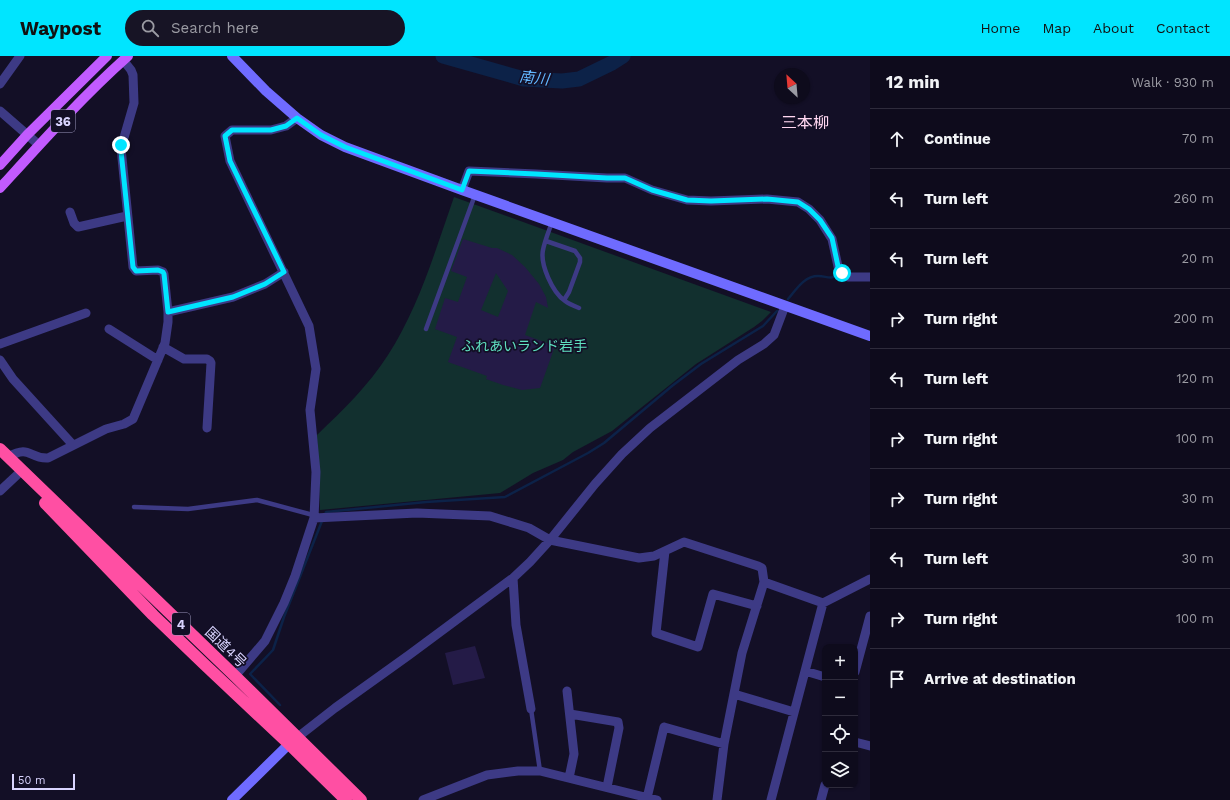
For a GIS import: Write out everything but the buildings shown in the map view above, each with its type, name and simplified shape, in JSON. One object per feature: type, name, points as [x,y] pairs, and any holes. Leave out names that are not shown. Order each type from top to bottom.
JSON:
[{"type":"highway","name":"国道4号","points":[[3,455],[17,475],[205,665],[360,800]]},
{"type":"highway","name":"国道4号","points":[[3,455],[235,676],[345,800]]},
{"type":"main road","name":"36","points":[[0,165],[27,135],[107,56]]},
{"type":"main road","name":"36","points":[[0,188],[39,145],[105,77],[126,58]]},
{"type":"street","points":[[0,84],[20,56]]},
{"type":"street","points":[[232,56],[266,91],[297,118],[321,135],[345,147],[870,336]]},
{"type":"street","points":[[3,455],[18,451],[26,451],[41,458],[48,458],[106,429],[124,424],[133,419],[163,347],[168,322],[164,274],[158,270],[134,270],[121,148],[134,103],[133,75],[126,58]]},
{"type":"street","points":[[0,111],[39,145]]},
{"type":"street","points":[[235,676],[265,641],[278,616],[295,576],[315,517],[316,472],[310,410],[316,370],[310,326],[230,161],[225,136],[232,130],[271,130],[286,126],[297,118]]},
{"type":"street","points":[[462,190],[469,171],[625,178],[652,190],[687,200],[711,201],[767,199],[798,202],[809,209],[820,220],[832,238],[839,271],[848,277],[870,277]]},
{"type":"street","points":[[70,212],[74,223],[78,227],[128,216]]},
{"type":"street","points":[[168,312],[233,297],[265,284],[284,272]]},
{"type":"street","points":[[232,800],[293,741],[369,683],[410,655],[513,578],[550,540],[595,484],[622,454],[650,428],[738,360],[764,344],[774,335],[785,306]]},
{"type":"street","points":[[0,344],[86,313]]},
{"type":"street","points":[[109,329],[158,360]]},
{"type":"street","points":[[163,347],[184,360],[207,359],[210,361],[207,428]]},
{"type":"street","points":[[0,360],[13,379],[73,445]]},
{"type":"street","points":[[0,491],[17,475]]},
{"type":"street","points":[[315,517],[417,513],[490,516],[529,528],[550,540],[639,558],[654,556],[684,542],[762,568],[764,582],[742,653],[724,744],[717,800]]},
{"type":"street","points":[[665,551],[656,633],[698,647],[713,594],[757,606]]},
{"type":"street","points":[[513,578],[516,625],[531,709]]},
{"type":"street","points":[[764,582],[823,603],[870,579]]},
{"type":"street","points":[[771,800],[823,603]]},
{"type":"street","points":[[858,661],[870,616]]},
{"type":"street","points":[[805,671],[822,676]]},
{"type":"street","points":[[568,691],[574,754],[569,778]]},
{"type":"street","points":[[734,694],[794,712]]},
{"type":"street","points":[[570,714],[618,722],[619,728],[607,787]]},
{"type":"street","points":[[647,798],[664,727],[724,744]]},
{"type":"street","points":[[858,743],[870,746]]},
{"type":"street","points":[[423,800],[487,775],[518,771],[540,771],[657,800]]},
{"type":"street","points":[[821,800],[824,788]]},
{"type":"lane","points":[[426,329],[475,195]]},
{"type":"lane","points":[[552,222],[543,251],[545,268],[553,286],[564,300],[578,308]]},
{"type":"lane","points":[[546,241],[575,251],[580,258],[580,262],[569,292],[564,300]]},
{"type":"lane","points":[[134,507],[188,509],[257,500],[315,517]]},
{"type":"lane","points":[[531,709],[540,771]]},
{"type":"green space","name":"ふれあいランド岩手","points":[[454,197],[771,312],[754,327],[696,364],[612,431],[573,452],[563,460],[533,473],[500,493],[320,510],[317,435],[364,387],[388,355],[399,337],[426,278]]},
{"type":"waterway","name":"南川","points":[[443,56],[524,79],[562,81],[579,79],[623,56]]},
{"type":"waterway","points":[[788,299],[801,284],[809,278],[818,276],[833,277],[839,275]]},
{"type":"waterway","points":[[324,516],[326,512],[426,502],[505,497],[604,443],[672,386],[701,364],[763,326],[777,311]]},
{"type":"waterway","points":[[280,705],[250,674],[273,650],[284,617],[322,521]]},
{"type":"district","name":"三本柳","points":[[805,122]]},
{"type":"route","points":[[121,145],[133,267],[136,271],[161,270],[163,272],[168,312],[233,297],[265,284],[284,272],[230,161],[225,136],[232,130],[271,130],[286,126],[297,118],[321,135],[345,147],[462,190],[469,171],[625,178],[652,190],[687,200],[711,201],[767,199],[798,202],[809,209],[820,220],[832,238],[839,271],[842,273]]}]
